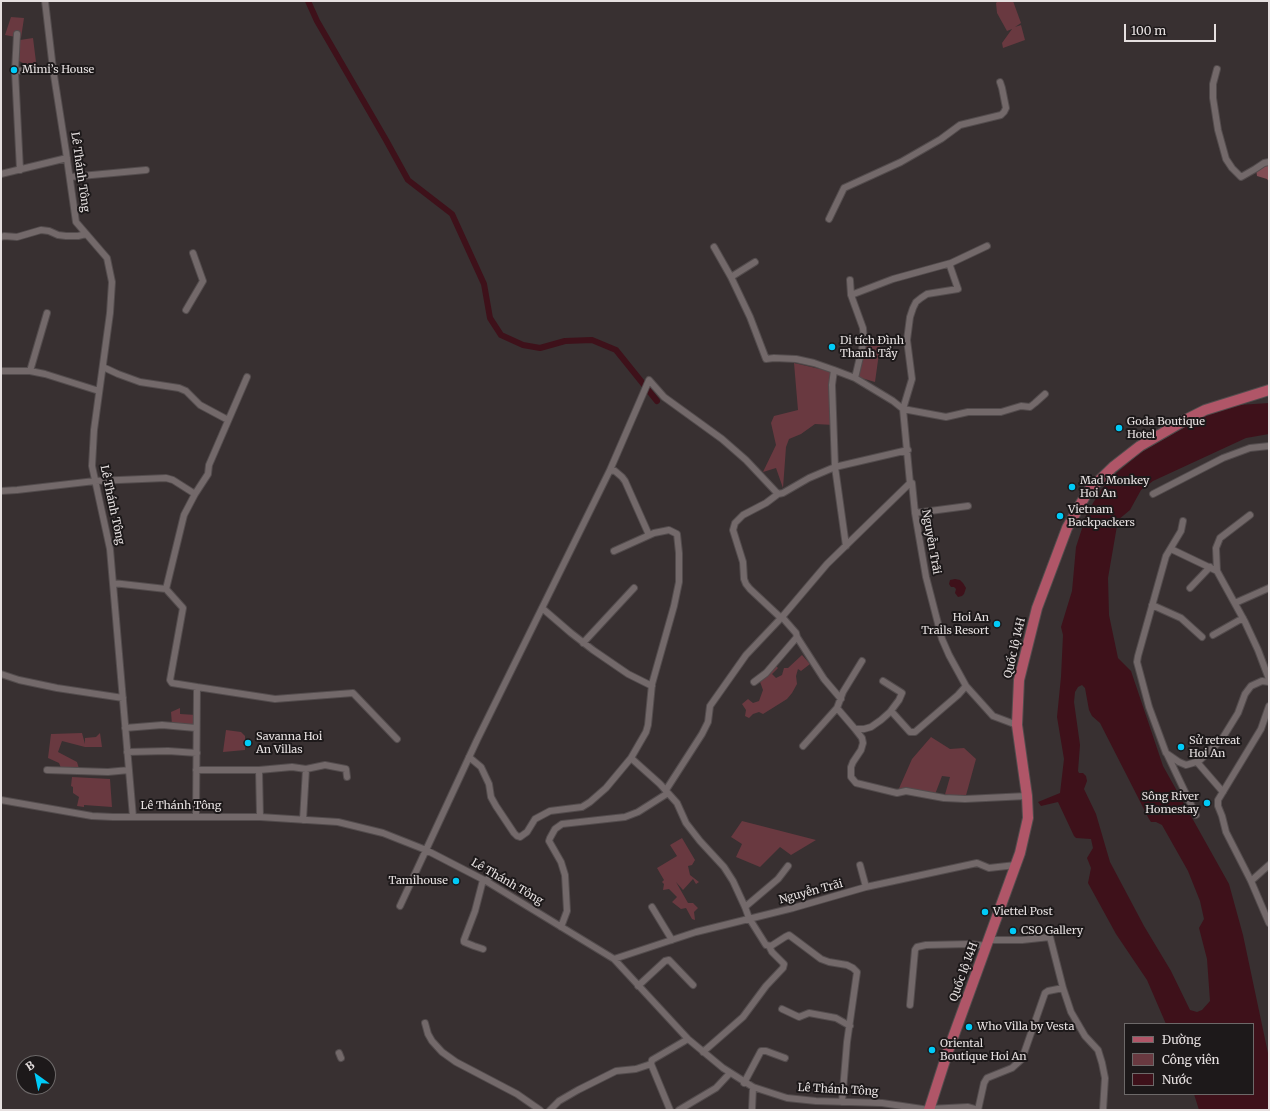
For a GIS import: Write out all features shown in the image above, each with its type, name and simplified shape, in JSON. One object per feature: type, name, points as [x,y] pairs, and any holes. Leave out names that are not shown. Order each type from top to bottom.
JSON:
[{"type":"main road","name":"Quốc lộ 14H","points":[[929,1110],[950,1047],[1020,853],[1028,818],[1027,796],[1017,725],[1019,680],[1037,608],[1067,528],[1088,491],[1113,467],[1140,446],[1205,410],[1269,390]]},
{"type":"street","name":"Lê Thánh Tông","points":[[45,1],[52,70],[76,222],[107,258],[112,282],[110,313],[94,430],[92,466],[110,549],[133,817],[260,817],[338,822],[383,834],[426,850],[485,880],[614,959],[688,1039],[730,1073],[752,1087],[787,1098],[816,1101],[882,1103],[929,1110],[968,1108],[976,1110]]},
{"type":"street","points":[[17,34],[15,71],[20,170]]},
{"type":"street","points":[[1217,69],[1213,84],[1213,98],[1218,130],[1226,159],[1241,177],[1264,163],[1269,162]]},
{"type":"street","points":[[15,71],[52,70]]},
{"type":"street","points":[[829,220],[844,188],[901,162],[941,139],[960,125],[1001,115],[1006,108],[1000,82]]},
{"type":"street","points":[[1,174],[67,158]]},
{"type":"street","points":[[70,177],[146,170]]},
{"type":"street","points":[[1,237],[16,236],[41,230],[66,236],[86,234]]},
{"type":"street","points":[[851,295],[893,279],[951,263],[987,246]]},
{"type":"street","points":[[714,247],[731,277],[750,317],[766,359],[796,359],[814,363],[855,378],[904,409],[946,417],[968,412],[1001,412],[1021,406],[1030,407],[1045,394]]},
{"type":"street","points":[[186,310],[203,281],[193,253]]},
{"type":"street","points":[[731,277],[755,262]]},
{"type":"street","points":[[904,409],[912,379],[907,340],[910,317],[916,302],[927,294],[958,289],[950,266],[951,263]]},
{"type":"street","points":[[850,280],[851,295],[863,328],[864,340],[855,378]]},
{"type":"street","points":[[30,371],[47,313]]},
{"type":"street","points":[[102,367],[140,382],[179,388],[186,391],[200,405],[228,420]]},
{"type":"street","points":[[834,370],[832,385],[835,467],[846,546]]},
{"type":"street","points":[[1,371],[30,371],[59,378],[99,391]]},
{"type":"street","points":[[166,589],[184,515],[208,474],[209,465],[247,377]]},
{"type":"street","points":[[400,906],[469,757],[610,470],[650,380],[664,398],[722,439],[746,460],[778,494]]},
{"type":"street","name":"Nguyễn Trãi","points":[[904,409],[910,484],[912,483],[915,513],[926,577],[942,639],[966,686],[993,716],[1017,725]]},
{"type":"street","points":[[1153,494],[1223,458],[1250,448],[1269,446]]},
{"type":"street","points":[[841,699],[824,679],[796,637],[796,633],[746,584],[744,579],[743,562],[733,530],[736,522],[743,515],[778,494],[783,493],[810,478],[835,467],[908,450]]},
{"type":"street","points":[[610,470],[615,471],[625,481],[649,535]]},
{"type":"street","points":[[1,491],[95,481],[166,478],[173,480],[195,494]]},
{"type":"street","points":[[561,927],[567,911],[566,882],[561,862],[550,841],[550,838],[556,829],[562,824],[625,817],[638,812],[667,791],[702,734],[708,722],[710,706],[746,655],[827,564],[910,484]]},
{"type":"street","points":[[915,513],[968,506]]},
{"type":"street","points":[[1166,753],[1186,765],[1197,762],[1222,739],[1238,713],[1245,694],[1251,686],[1262,681],[1269,680],[1258,650],[1243,618],[1217,571],[1216,548],[1220,538],[1250,514]]},
{"type":"street","points":[[1183,521],[1181,531],[1166,556],[1140,647],[1138,662],[1149,707],[1166,753],[1196,815]]},
{"type":"street","points":[[469,757],[481,767],[489,784],[491,797],[496,806],[514,833],[520,837],[526,832],[535,819],[550,811],[582,807],[606,788],[631,758],[646,732],[648,725],[652,686],[667,633],[679,582],[677,534],[669,530],[649,535],[614,551]]},
{"type":"street","points":[[1171,549],[1217,571]]},
{"type":"street","points":[[1190,588],[1210,568]]},
{"type":"street","points":[[113,583],[166,589],[183,608],[170,680],[172,684],[275,699],[353,693],[397,740]]},
{"type":"street","points":[[583,643],[634,588]]},
{"type":"street","points":[[1235,603],[1269,588]]},
{"type":"street","points":[[1152,605],[1181,618],[1202,637]]},
{"type":"street","points":[[542,608],[583,643],[628,674],[652,686]]},
{"type":"street","points":[[1213,635],[1243,618]]},
{"type":"street","points":[[754,682],[766,674],[796,637]]},
{"type":"street","points":[[803,746],[837,708],[843,692],[862,661]]},
{"type":"street","points":[[1,674],[19,680],[57,688],[123,698]]},
{"type":"street","points":[[855,729],[871,727],[890,712],[900,700],[902,693],[883,681]]},
{"type":"street","points":[[890,712],[892,712],[910,732],[915,732],[958,695],[966,686]]},
{"type":"street","points":[[196,817],[197,688]]},
{"type":"street","points":[[1269,706],[1261,730],[1218,800],[1218,806],[1224,821],[1226,832],[1251,881],[1269,923]]},
{"type":"street","points":[[837,708],[862,738],[863,743],[861,750],[853,762],[852,768],[851,777],[856,783],[896,793],[906,791],[944,798],[965,799],[1027,796]]},
{"type":"street","points":[[126,728],[162,725],[196,728]]},
{"type":"street","points":[[127,752],[197,752]]},
{"type":"street","points":[[631,758],[667,791],[677,803],[686,823],[700,841],[724,866],[749,918],[762,940],[784,964],[783,968],[766,986],[743,1017],[703,1052]]},
{"type":"street","points":[[1197,762],[1223,792]]},
{"type":"street","points":[[196,770],[259,770],[292,767],[306,769],[325,765],[346,770],[347,777]]},
{"type":"street","points":[[303,820],[306,769]]},
{"type":"street","points":[[47,770],[108,772],[129,770]]},
{"type":"street","points":[[259,770],[260,817]]},
{"type":"street","points":[[1,800],[92,816],[133,817]]},
{"type":"street","name":"Nguyễn Trãi","points":[[614,959],[696,932],[793,908],[866,887],[977,862],[989,868],[1016,865]]},
{"type":"street","points":[[860,865],[866,887]]},
{"type":"street","points":[[1251,881],[1269,865]]},
{"type":"street","points":[[745,907],[778,879],[788,866]]},
{"type":"street","points":[[483,949],[464,942],[464,940],[485,880],[495,871]]},
{"type":"street","points":[[652,907],[672,940]]},
{"type":"street","points":[[768,946],[771,946],[789,935],[821,959],[853,968],[857,972],[847,1042],[842,1102]]},
{"type":"street","points":[[910,1006],[915,950],[917,947],[926,945],[987,943],[1050,937],[1063,988],[1071,1012],[1085,1036],[1098,1050],[1102,1063],[1104,1078],[1103,1110]]},
{"type":"street","points":[[638,986],[665,961],[668,960],[693,985]]},
{"type":"street","points":[[976,1110],[984,1083],[987,1078],[1012,1068],[1022,1059],[1044,995],[1048,991],[1063,988]]},
{"type":"street","points":[[782,1009],[799,1018],[809,1013],[836,1018],[850,1026]]},
{"type":"street","points":[[425,1023],[432,1041],[442,1052],[456,1062],[517,1094],[540,1110]]},
{"type":"street","points":[[550,1110],[559,1101],[616,1071],[636,1069],[651,1064],[652,1060],[688,1039]]},
{"type":"street","points":[[744,1083],[761,1051],[766,1051],[785,1058]]},
{"type":"street","points":[[651,1064],[670,1110]]},
{"type":"street","points":[[679,1110],[716,1088],[730,1073]]},
{"type":"street","points":[[752,1087],[752,1110]]},
{"type":"green space","points":[[998,1],[1013,1],[1021,23],[1015,27],[1021,25],[1025,40],[1003,48],[1002,43],[1012,29],[1007,31],[997,13],[996,3]]},
{"type":"green space","points":[[11,17],[24,18],[21,38],[5,35]]},
{"type":"green space","points":[[33,38],[37,70],[19,61],[20,40]]},
{"type":"green space","points":[[864,345],[880,346],[875,382],[858,377]]},
{"type":"green space","points":[[794,363],[833,372],[834,425],[815,424],[801,434],[789,439],[786,447],[783,488],[776,468],[763,472],[776,445],[771,423],[774,416],[798,410]]},
{"type":"green space","points":[[802,655],[810,664],[801,671],[798,669],[796,676],[797,684],[787,699],[763,714],[759,712],[753,714],[749,718],[745,716],[746,710],[742,704],[748,699],[753,703],[759,701],[763,690],[759,679],[774,664],[778,668],[772,674],[776,678],[782,675],[784,668],[788,668]]},
{"type":"green space","points":[[180,708],[180,714],[196,715],[196,730],[172,725],[171,712]]},
{"type":"green space","points":[[226,730],[241,732],[245,736],[245,750],[223,752]]},
{"type":"green space","points":[[82,733],[85,744],[85,738],[96,737],[100,733],[102,747],[85,747],[62,741],[58,752],[77,762],[80,772],[61,768],[59,763],[48,758],[51,734]]},
{"type":"green space","points":[[931,737],[950,749],[964,748],[976,759],[965,799],[944,798],[950,777],[942,776],[934,797],[897,793],[912,759]]},
{"type":"green space","points":[[72,777],[110,779],[112,807],[77,806],[79,797],[73,793],[73,787],[71,786]]},
{"type":"green space","points":[[742,821],[816,840],[791,855],[780,847],[760,867],[736,857],[742,844],[731,837]]},
{"type":"green space","points":[[682,838],[695,860],[692,865],[688,866],[690,875],[699,882],[696,884],[693,879],[683,890],[676,882],[688,903],[693,903],[698,908],[694,912],[695,920],[692,919],[686,908],[681,909],[672,902],[677,897],[669,889],[663,890],[664,884],[662,882],[664,880],[657,868],[677,856],[670,845]]},
{"type":"shaded area","points":[[1264,164],[1269,165],[1269,182],[1267,179],[1257,176],[1256,169]]},
{"type":"water","points":[[1269,403],[1269,434],[1246,438],[1153,481],[1141,490],[1130,510],[1118,520],[1108,578],[1109,615],[1118,658],[1131,671],[1163,766],[1229,884],[1243,935],[1269,1058],[1269,1110],[1199,1110],[1194,1095],[1254,1095],[1254,1023],[1166,1023],[1147,980],[1116,934],[1088,883],[1091,868],[1087,858],[1093,848],[1091,839],[1076,838],[1074,836],[1058,802],[1041,806],[1038,802],[1060,793],[1064,759],[1057,717],[1063,635],[1061,627],[1072,591],[1076,547],[1087,513],[1101,490],[1113,476],[1140,453],[1204,416],[1239,405]],"holes":[[[1082,685],[1085,688],[1089,710],[1092,716],[1100,723],[1149,819],[1151,822],[1156,822],[1162,825],[1188,871],[1200,901],[1204,919],[1199,928],[1207,959],[1210,1001],[1202,1010],[1197,1012],[1190,1010],[1171,971],[1144,926],[1110,862],[1096,814],[1084,789],[1087,781],[1086,776],[1078,771],[1080,745],[1074,702],[1075,692],[1078,687]]]},
{"type":"water","points":[[950,580],[960,580],[966,588],[962,596],[958,597],[955,593],[956,589],[951,587],[949,584]]},
{"type":"waterway","points":[[308,1],[317,21],[408,180],[452,214],[484,284],[490,318],[501,335],[523,345],[540,348],[565,341],[592,340],[616,350],[657,401]]},
{"type":"place","name":"Mimi’s House","points":[[14,70]]},
{"type":"place","name":"Di tích Đình Thanh Tẩy","points":[[832,347]]},
{"type":"place","name":"Goda Boutique Hotel","points":[[1119,428]]},
{"type":"place","name":"Mad Monkey Hoi An","points":[[1072,487]]},
{"type":"place","name":"Vietnam Backpackers","points":[[1060,516]]},
{"type":"place","name":"Hoi An Trails Resort","points":[[997,624]]},
{"type":"place","name":"Savanna Hoi An Villas","points":[[248,743]]},
{"type":"place","name":"Sử retreat Hoi An","points":[[1181,747]]},
{"type":"place","name":"Sông River Homestay","points":[[1207,803]]},
{"type":"place","name":"Tamihouse","points":[[456,881]]},
{"type":"place","name":"Viettel Post","points":[[985,912]]},
{"type":"place","name":"CSO Gallery","points":[[1013,931]]},
{"type":"place","name":"Who Villa by Vesta","points":[[969,1027]]},
{"type":"place","name":"Oriental Boutique Hoi An","points":[[932,1050]]}]
